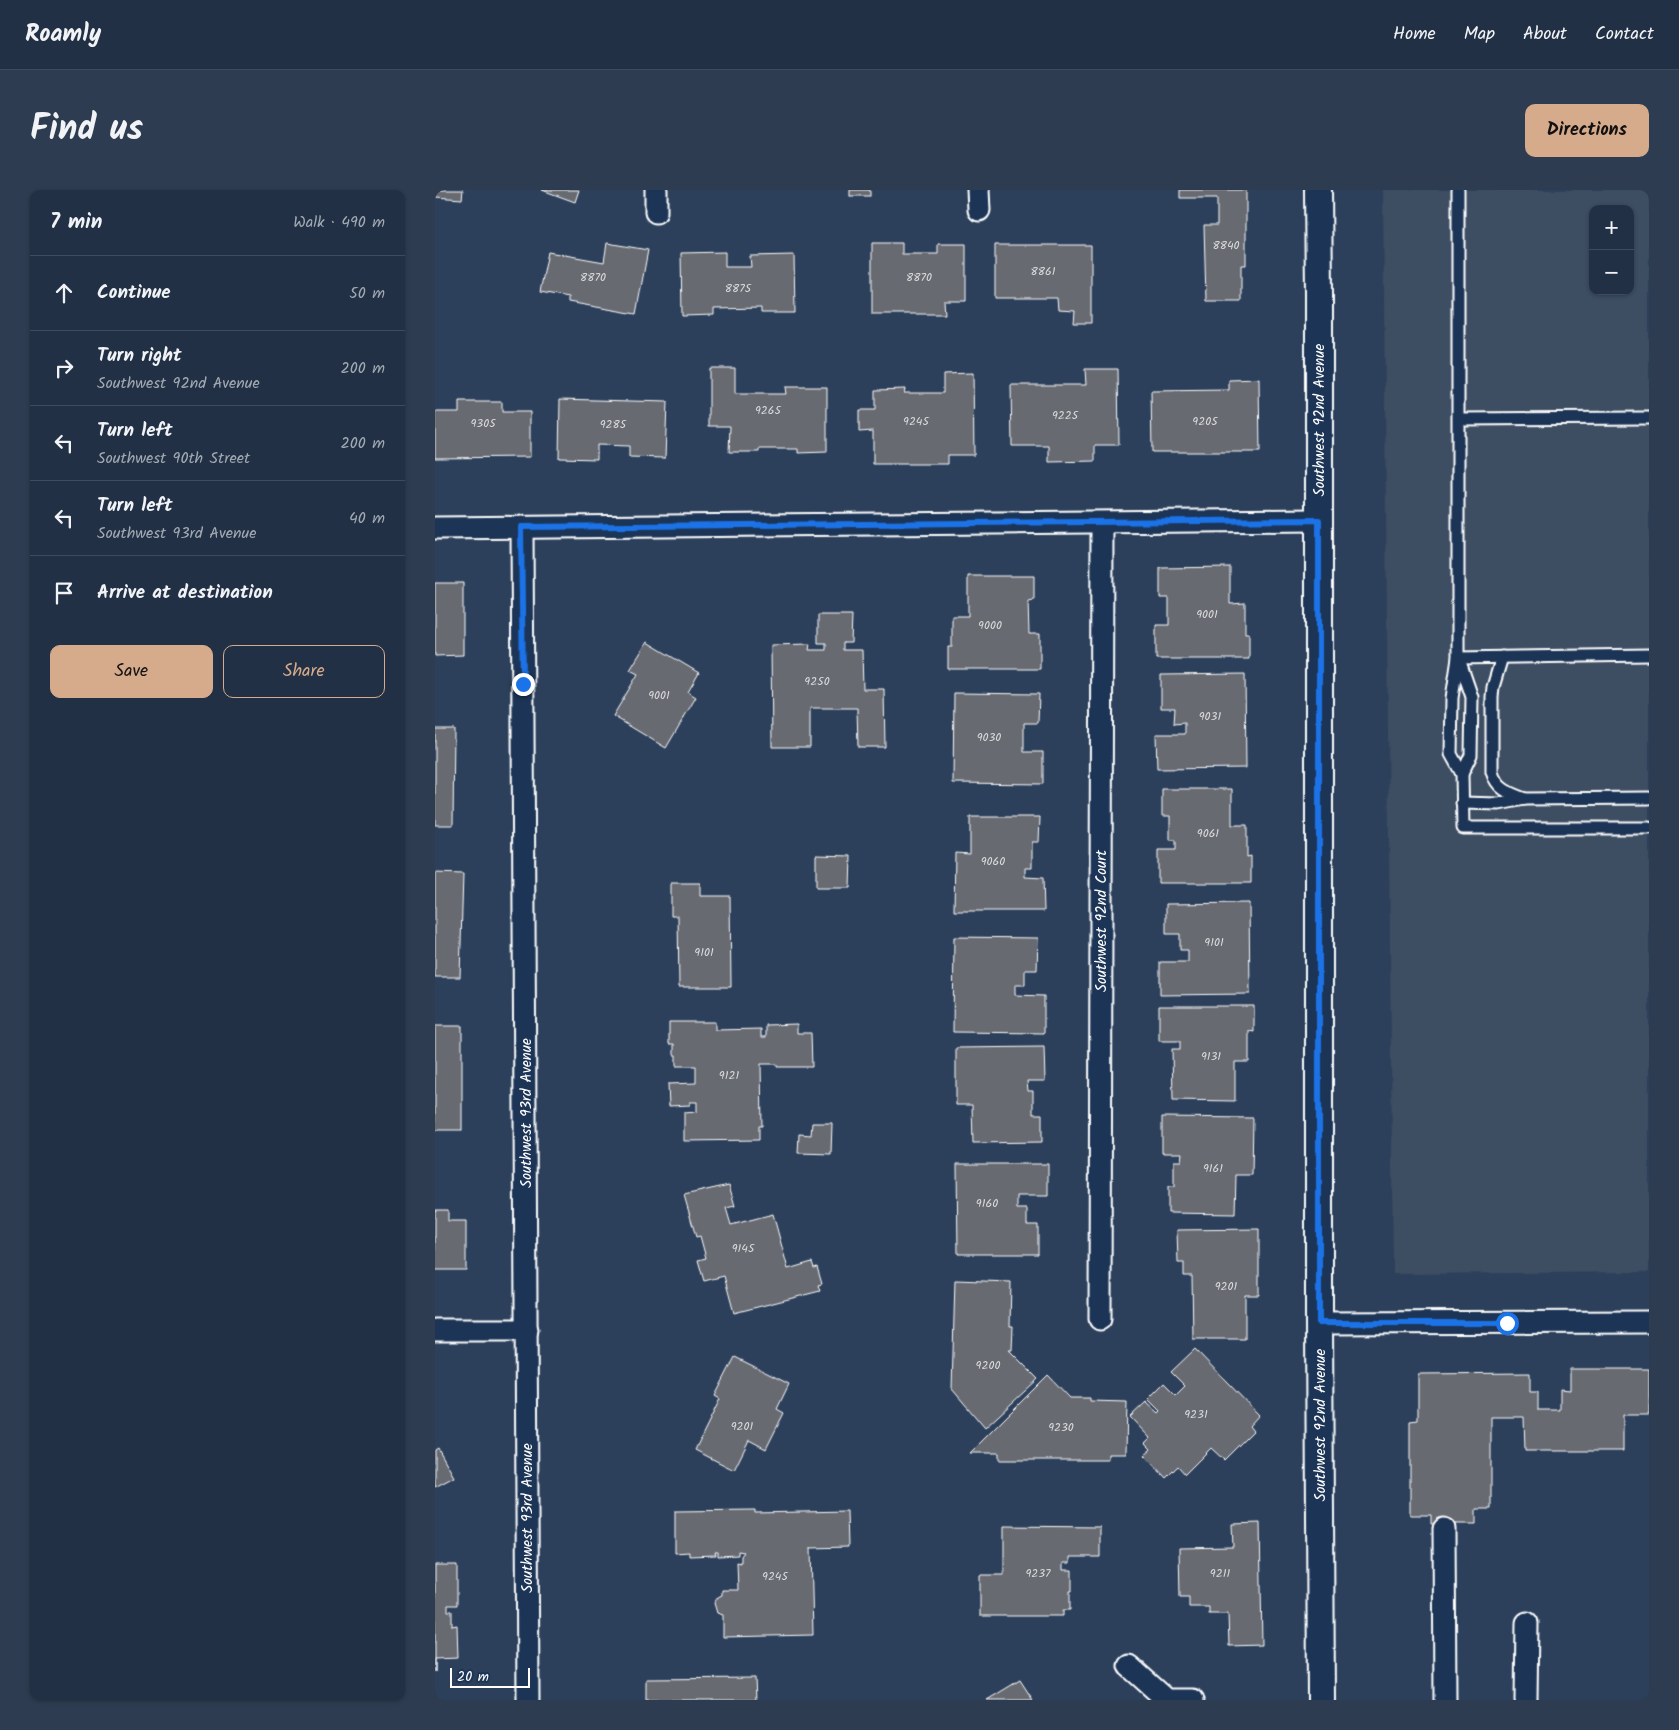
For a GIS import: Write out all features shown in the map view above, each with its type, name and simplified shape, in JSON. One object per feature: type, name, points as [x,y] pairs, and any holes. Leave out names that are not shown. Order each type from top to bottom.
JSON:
[{"type":"street","points":[[656,190],[656,212]]},
{"type":"street","name":"Southwest 92nd Avenue","points":[[1318,190],[1321,1700]]},
{"type":"street","points":[[435,528],[1319,520]]},
{"type":"street","name":"Southwest 92nd Court","points":[[1100,1319],[1102,523]]},
{"type":"street","name":"Southwest 93rd Avenue","points":[[521,527],[528,1700]]},
{"type":"street","points":[[1319,1323],[1649,1322]]},
{"type":"street","points":[[435,1330],[527,1330]]},
{"type":"street","points":[[1444,1529],[1445,1700]]},
{"type":"street","points":[[1526,1700],[1527,1623]]},
{"type":"street","points":[[1129,1666],[1167,1700],[1193,1700]]},
{"type":"lane","points":[[1458,190],[1458,658],[1452,698],[1451,754],[1462,774]]},
{"type":"lane","points":[[1459,419],[1649,418]]},
{"type":"lane","points":[[1458,658],[1649,655]]},
{"type":"lane","points":[[1502,657],[1493,687],[1492,698],[1492,772],[1495,782],[1501,789],[1525,799]]},
{"type":"lane","points":[[1458,658],[1472,697],[1471,755],[1462,774],[1463,828],[1649,828]]},
{"type":"lane","points":[[1462,803],[1499,804],[1525,799],[1649,798]]},
{"type":"shaded area","points":[[1383,190],[1649,190],[1649,1272],[1393,1274]]},
{"type":"building","points":[[435,190],[463,190],[462,199],[435,197]]},
{"type":"building","points":[[542,190],[579,190],[575,202]]},
{"type":"building","points":[[850,190],[870,190],[870,196],[850,196]]},
{"type":"building","points":[[1180,190],[1246,190],[1246,265],[1241,265],[1241,301],[1206,301],[1204,225],[1217,225],[1217,198],[1180,198]]},
{"type":"building","points":[[607,243],[648,250],[636,314],[568,302],[568,297],[540,292],[548,252],[604,262]]},
{"type":"building","points":[[872,243],[902,243],[902,254],[938,254],[938,244],[966,244],[966,301],[944,301],[945,314],[872,314]]},
{"type":"building","points":[[995,245],[1091,245],[1091,323],[1074,323],[1075,311],[1058,310],[1057,298],[995,298]]},
{"type":"building","points":[[725,252],[725,267],[751,267],[750,256],[794,255],[795,313],[761,313],[761,308],[714,309],[714,315],[682,316],[681,253]]},
{"type":"building","points":[[709,368],[735,368],[735,394],[786,394],[785,387],[827,387],[827,452],[798,453],[798,449],[759,449],[759,452],[729,452],[730,426],[709,426]]},
{"type":"building","points":[[1085,369],[1118,369],[1119,445],[1095,445],[1095,461],[1049,462],[1049,446],[1012,446],[1011,385],[1086,385]]},
{"type":"building","points":[[973,373],[974,455],[948,455],[948,464],[873,464],[873,431],[859,432],[859,410],[875,410],[875,390],[905,389],[904,393],[943,393],[943,374]]},
{"type":"building","points":[[1259,379],[1260,452],[1152,452],[1151,391],[1229,390],[1229,380]]},
{"type":"building","points":[[560,399],[667,402],[665,458],[629,457],[629,446],[597,445],[597,459],[559,458]]},
{"type":"building","points":[[459,402],[502,402],[502,412],[530,412],[530,457],[435,458],[435,412],[459,412]]},
{"type":"building","points":[[1230,567],[1230,604],[1245,603],[1245,633],[1249,633],[1249,659],[1156,659],[1156,625],[1169,625],[1169,598],[1160,598],[1160,568]]},
{"type":"building","points":[[968,576],[1034,576],[1034,600],[1028,601],[1029,634],[1040,634],[1040,669],[948,669],[948,647],[952,647],[952,616],[968,616]]},
{"type":"building","points":[[435,583],[463,583],[463,655],[435,656]]},
{"type":"building","points":[[818,615],[852,615],[851,643],[843,643],[843,650],[862,650],[863,689],[884,689],[885,747],[858,747],[857,708],[810,708],[810,747],[772,747],[771,645],[810,644],[809,650],[826,650],[826,643],[818,643]]},
{"type":"building","points":[[647,642],[699,673],[688,692],[696,697],[666,748],[613,716],[638,674],[630,670]]},
{"type":"building","points":[[1245,674],[1246,768],[1157,769],[1156,734],[1185,734],[1185,723],[1174,724],[1175,708],[1161,708],[1161,675]]},
{"type":"building","points":[[954,693],[1039,694],[1038,723],[1024,723],[1024,752],[1043,752],[1043,784],[953,783]]},
{"type":"building","points":[[435,729],[454,729],[453,825],[435,825]]},
{"type":"building","points":[[1162,789],[1232,789],[1232,825],[1247,825],[1247,857],[1251,856],[1251,883],[1158,883],[1158,850],[1176,850],[1176,840],[1170,840],[1170,816],[1162,816]]},
{"type":"building","points":[[970,817],[1040,817],[1039,842],[1032,842],[1032,868],[1025,868],[1025,877],[1043,878],[1044,911],[954,911],[955,853],[970,854]]},
{"type":"building","points":[[816,855],[851,856],[850,888],[816,888]]},
{"type":"building","points":[[435,873],[463,874],[460,977],[435,977]]},
{"type":"building","points":[[671,883],[700,883],[700,896],[730,896],[731,987],[679,987],[678,916],[671,916]]},
{"type":"building","points":[[1249,903],[1250,994],[1160,995],[1160,962],[1188,962],[1188,950],[1180,950],[1180,934],[1166,934],[1166,904]]},
{"type":"building","points":[[954,937],[1038,938],[1037,970],[1025,970],[1025,985],[1015,985],[1015,995],[1044,996],[1044,1033],[953,1032]]},
{"type":"building","points":[[1159,1006],[1254,1006],[1254,1032],[1249,1031],[1249,1062],[1235,1062],[1235,1101],[1173,1100],[1172,1049],[1180,1049],[1180,1041],[1159,1041]]},
{"type":"building","points":[[669,1022],[715,1022],[715,1030],[761,1029],[761,1037],[766,1037],[766,1025],[797,1024],[797,1033],[811,1033],[812,1067],[777,1067],[777,1064],[761,1064],[762,1126],[759,1126],[759,1140],[684,1141],[684,1113],[697,1112],[697,1102],[690,1102],[690,1105],[669,1106],[668,1084],[696,1083],[696,1066],[676,1066],[674,1044],[669,1044]]},
{"type":"building","points":[[435,1026],[462,1026],[462,1130],[435,1130]]},
{"type":"building","points":[[1044,1047],[1045,1081],[1027,1081],[1028,1091],[1033,1091],[1033,1114],[1042,1114],[1042,1142],[973,1143],[972,1105],[956,1105],[956,1048]]},
{"type":"building","points":[[1162,1117],[1253,1118],[1252,1175],[1236,1175],[1235,1214],[1168,1213],[1168,1187],[1174,1187],[1174,1161],[1181,1161],[1182,1153],[1162,1153]]},
{"type":"building","points":[[812,1123],[832,1123],[831,1154],[798,1153],[799,1134],[811,1135]]},
{"type":"building","points":[[957,1164],[1048,1164],[1048,1196],[1017,1196],[1017,1209],[1027,1209],[1027,1225],[1038,1225],[1038,1254],[958,1254]]},
{"type":"building","points":[[729,1185],[735,1206],[726,1208],[731,1225],[773,1214],[788,1269],[812,1262],[814,1268],[817,1267],[822,1284],[818,1285],[820,1291],[734,1313],[724,1276],[704,1281],[698,1260],[706,1258],[700,1236],[696,1237],[684,1195]]},
{"type":"building","points":[[435,1210],[448,1210],[448,1221],[466,1221],[466,1270],[435,1270]]},
{"type":"building","points":[[1259,1229],[1259,1295],[1245,1295],[1245,1339],[1193,1339],[1192,1276],[1184,1276],[1184,1263],[1178,1263],[1177,1230]]},
{"type":"building","points":[[955,1280],[1011,1282],[1010,1326],[1013,1326],[1012,1350],[1009,1350],[1038,1379],[985,1428],[952,1389]]},
{"type":"building","points":[[1195,1349],[1259,1415],[1249,1426],[1253,1431],[1224,1460],[1211,1448],[1185,1474],[1178,1466],[1166,1478],[1144,1455],[1151,1449],[1145,1443],[1150,1438],[1130,1417],[1146,1402],[1158,1413],[1160,1411],[1148,1399],[1164,1383],[1176,1395],[1185,1386],[1171,1372]]},
{"type":"building","points":[[735,1357],[789,1384],[777,1409],[784,1413],[766,1449],[749,1440],[734,1470],[695,1450],[720,1399],[715,1396]]},
{"type":"building","points":[[1570,1369],[1649,1369],[1649,1415],[1623,1415],[1623,1451],[1525,1451],[1524,1417],[1491,1417],[1491,1509],[1476,1509],[1476,1524],[1431,1524],[1431,1515],[1410,1515],[1410,1421],[1418,1420],[1418,1374],[1530,1373],[1530,1392],[1538,1392],[1538,1410],[1560,1410],[1560,1389],[1570,1390]]},
{"type":"building","points":[[1048,1375],[1070,1398],[1090,1398],[1090,1401],[1127,1402],[1126,1454],[1108,1454],[1108,1460],[999,1460],[999,1453],[970,1453]]},
{"type":"building","points":[[438,1448],[454,1477],[435,1487],[435,1450]]},
{"type":"building","points":[[755,1510],[755,1513],[847,1511],[848,1547],[811,1548],[813,1635],[723,1637],[723,1615],[717,1613],[714,1603],[722,1595],[722,1590],[738,1590],[737,1562],[741,1563],[741,1556],[744,1552],[738,1551],[738,1555],[718,1556],[718,1552],[715,1552],[716,1555],[689,1556],[689,1552],[675,1553],[675,1511]]},
{"type":"building","points":[[1260,1523],[1262,1645],[1229,1646],[1228,1614],[1209,1614],[1209,1607],[1189,1607],[1189,1597],[1180,1597],[1179,1548],[1233,1547],[1232,1524]]},
{"type":"building","points":[[1004,1526],[1100,1527],[1100,1557],[1070,1557],[1070,1563],[1063,1563],[1063,1570],[1072,1570],[1072,1591],[1070,1591],[1070,1610],[1063,1610],[1063,1616],[980,1616],[980,1575],[1004,1575]]},
{"type":"building","points":[[435,1565],[457,1565],[457,1605],[448,1605],[448,1611],[452,1611],[452,1626],[457,1625],[458,1658],[435,1659]]},
{"type":"building","points":[[755,1678],[756,1700],[646,1700],[646,1679]]},
{"type":"building","points":[[1020,1680],[1033,1700],[987,1700]]},
{"type":"route","points":[[523,684],[521,527],[1319,520],[1319,1323],[1507,1323]]}]
